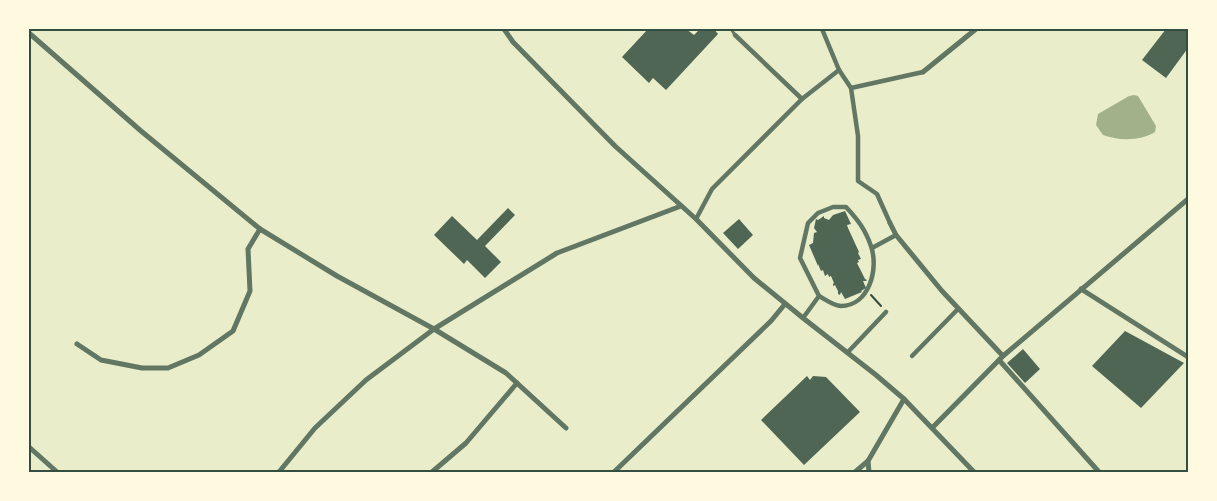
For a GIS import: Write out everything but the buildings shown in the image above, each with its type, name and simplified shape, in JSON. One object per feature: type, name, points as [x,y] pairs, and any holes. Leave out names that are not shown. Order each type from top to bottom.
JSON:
[{"type":"street","points":[[504,29],[513,42],[615,146],[696,219],[754,278],[904,399],[974,472]]},
{"type":"street","points":[[822,29],[839,70],[850,88],[858,136],[858,181],[877,194],[896,235],[1099,472]]},
{"type":"street","points":[[850,88],[923,72],[976,29]]},
{"type":"street","points":[[29,33],[141,131],[260,229],[337,276],[434,329],[506,373],[566,428]]},
{"type":"street","points":[[735,35],[802,98]]},
{"type":"street","points":[[696,219],[712,189],[802,98],[839,70]]},
{"type":"street","points":[[933,428],[1001,358],[1188,199]]},
{"type":"street","points":[[279,472],[315,428],[366,380],[434,329],[557,253],[681,206]]},
{"type":"street","points":[[833,207],[846,207],[862,225],[872,248],[872,279],[867,292],[851,305],[838,306],[819,296],[800,258],[808,223],[818,213],[833,207]]},
{"type":"street","points":[[77,344],[101,360],[142,368],[168,368],[199,355],[233,330],[250,291],[248,249],[260,229]]},
{"type":"street","points":[[872,248],[896,235]]},
{"type":"street","points":[[1081,289],[1188,357]]},
{"type":"street","points":[[803,318],[819,296]]},
{"type":"street","points":[[614,472],[771,321],[785,304]]},
{"type":"street","points":[[912,356],[958,309]]},
{"type":"street","points":[[848,352],[886,312]]},
{"type":"street","points":[[432,472],[466,443],[517,383]]},
{"type":"street","points":[[855,472],[868,461],[904,399]]},
{"type":"street","points":[[29,447],[57,472]]},
{"type":"street","points":[[868,461],[869,472]]},
{"type":"lane","points":[[731,29],[735,35]]},
{"type":"path","points":[[867,292],[886,312]]},
{"type":"shaded area","points":[[1134,95],[1138,96],[1156,126],[1155,132],[1143,137],[1129,139],[1103,135],[1096,125],[1098,114]]}]
